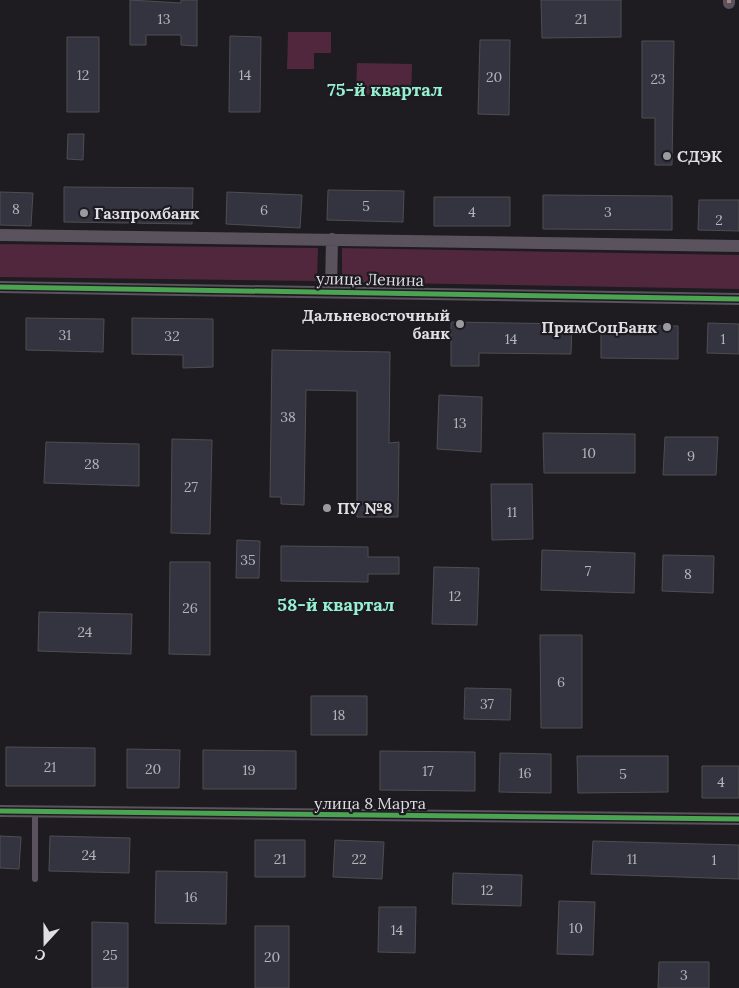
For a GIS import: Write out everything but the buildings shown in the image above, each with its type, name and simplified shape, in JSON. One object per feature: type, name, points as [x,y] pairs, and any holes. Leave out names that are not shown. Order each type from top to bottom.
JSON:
[{"type":"street","points":[[0,235],[739,246]]},
{"type":"street","points":[[331,291],[332,239]]},
{"type":"street","name":"улица Ленина","points":[[0,287],[739,299]]},
{"type":"street","name":"улица 8 Марта","points":[[0,811],[739,819]]},
{"type":"lane","points":[[35,812],[35,879]]},
{"type":"shaded area","points":[[288,32],[331,32],[331,53],[314,53],[314,69],[287,69]]},
{"type":"shaded area","points":[[357,63],[412,64],[411,96],[356,95]]},
{"type":"shaded area","points":[[0,244],[318,248],[317,281],[0,277]]},
{"type":"shaded area","points":[[342,248],[739,255],[739,289],[342,282]]},
{"type":"cycle path","points":[[0,287],[739,299]]},
{"type":"cycle path","points":[[0,811],[739,819]]},
{"type":"place","name":"СДЭК","points":[[667,156]]},
{"type":"place","name":"Газпромбанк","points":[[84,213]]},
{"type":"place","name":"Дальневосточный банк","points":[[460,324]]},
{"type":"place","name":"ПримСоцБанк","points":[[667,327]]},
{"type":"place","name":"ПУ №8","points":[[327,508]]},
{"type":"district","name":"75-й квартал","points":[[385,90]]},
{"type":"district","name":"58-й квартал","points":[[336,605]]}]
